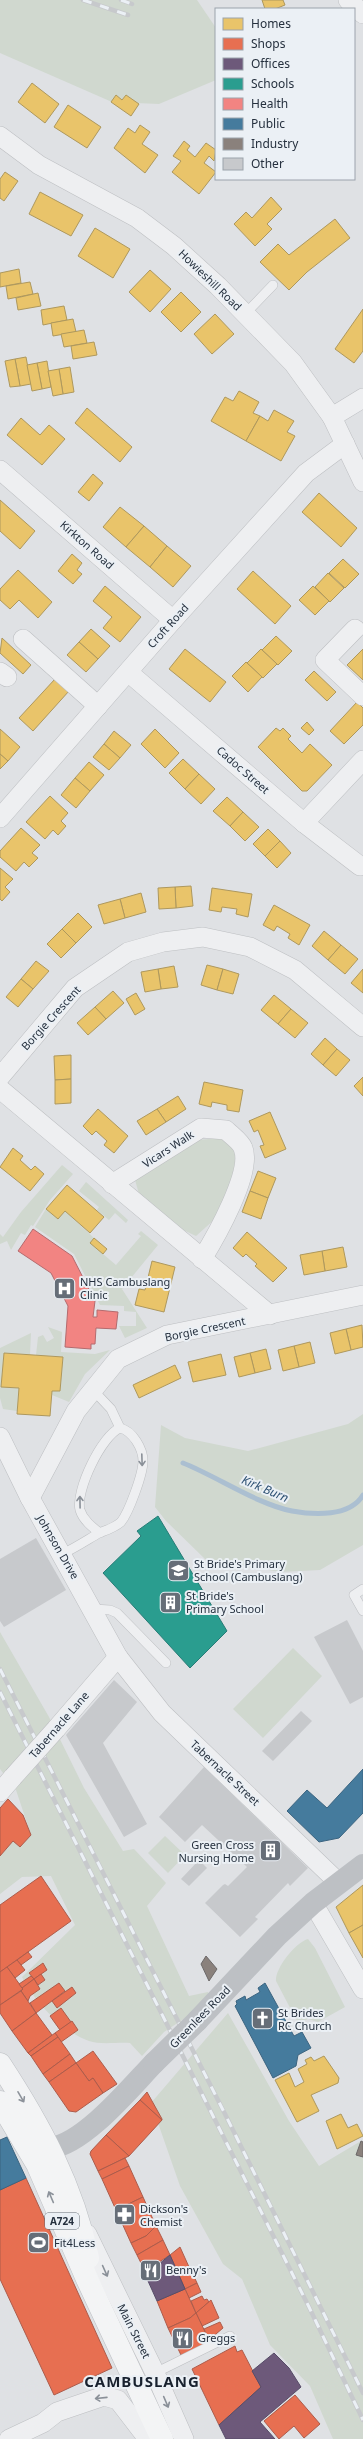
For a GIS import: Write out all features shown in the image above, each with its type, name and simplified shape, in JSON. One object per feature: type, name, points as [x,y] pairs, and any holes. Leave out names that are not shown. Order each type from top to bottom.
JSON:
[{"type":"main road","name":"Greenlees Road","points":[[28,2147],[51,2148],[72,2141],[90,2128],[197,2021],[277,1936],[313,1903],[363,1865]]},
{"type":"main road","name":"Main Street","points":[[0,2064],[51,2148],[81,2225],[96,2296]]},
{"type":"main road","name":"Main Street","points":[[0,2102],[28,2147],[87,2279],[162,2439]]},
{"type":"street","points":[[348,0],[363,14]]},
{"type":"street","name":"Howieshill Road","points":[[0,136],[39,165],[137,218],[174,246],[245,314],[293,363],[332,417],[363,482]]},
{"type":"street","points":[[332,417],[363,398]]},
{"type":"street","name":"Croft Road","points":[[0,818],[174,620],[306,473],[345,444]]},
{"type":"street","name":"Kirkton Road","points":[[0,470],[174,620]]},
{"type":"street","points":[[355,628],[325,660],[363,696]]},
{"type":"street","points":[[23,638],[98,706]]},
{"type":"street","name":"Cadoc Street","points":[[128,672],[304,823],[360,866]]},
{"type":"street","points":[[304,823],[363,760]]},
{"type":"street","name":"Borgie Crescent","points":[[0,1078],[75,988],[128,952],[163,942],[203,937],[250,947],[295,970],[363,1027]]},
{"type":"street","points":[[0,1089],[270,1315]]},
{"type":"street","name":"Vicars Walk","points":[[112,1184],[201,1128],[226,1130],[243,1148],[245,1166],[224,1222],[202,1259]]},
{"type":"street","name":"Borgie Crescent","points":[[30,1498],[76,1411],[118,1359],[167,1335],[363,1295]]},
{"type":"street","name":"Johnson Drive","points":[[0,1437],[30,1498],[93,1609],[118,1657]]},
{"type":"street","name":"Tabernacle Lane","points":[[0,1792],[118,1657]]},
{"type":"street","name":"Tabernacle Street","points":[[118,1657],[162,1713],[339,1883]]},
{"type":"street","points":[[313,1903],[363,1989]]},
{"type":"street","name":"Main Street","points":[[81,2225],[93,2244],[130,2326],[155,2373],[184,2439]]},
{"type":"street","points":[[9,2439],[43,2423],[56,2412],[104,2396],[118,2400],[148,2439]]},
{"type":"lane","points":[[245,314],[273,286]]},
{"type":"lane","points":[[62,1554],[82,1545],[100,1533],[107,1532],[126,1514],[142,1468],[143,1461],[138,1445],[131,1434],[120,1428],[110,1409],[93,1390]]},
{"type":"lane","points":[[100,1533],[86,1520],[80,1510],[79,1498],[102,1444],[113,1430],[120,1428]]},
{"type":"lane","points":[[363,1589],[354,1595],[363,1611]]},
{"type":"lane","points":[[93,1609],[118,1613],[166,1663]]},
{"type":"lane","points":[[155,2373],[230,2336]]},
{"type":"shaded area","points":[[0,0],[197,0],[215,27],[215,80],[159,104],[112,102],[0,53]]},
{"type":"shaded area","points":[[221,1138],[239,1153],[229,1187],[215,1219],[196,1236],[177,1227],[139,1194],[135,1180],[197,1140]]},
{"type":"shaded area","points":[[62,1165],[73,1174],[50,1200],[33,1226],[31,1225],[25,1235],[21,1233],[11,1250],[7,1241],[0,1244],[0,1234],[3,1237],[21,1212]]},
{"type":"shaded area","points":[[86,1182],[128,1220],[126,1223],[115,1213],[109,1220],[97,1210],[99,1207],[79,1191]]},
{"type":"shaded area","points":[[46,1209],[58,1219],[65,1211],[94,1238],[90,1243],[116,1265],[141,1236],[138,1234],[141,1231],[158,1245],[122,1289],[147,1328],[125,1338],[119,1326],[136,1326],[136,1312],[124,1311],[124,1306],[100,1305],[74,1254],[35,1227]]},
{"type":"shaded area","points":[[48,1327],[62,1332],[61,1352],[95,1354],[110,1350],[85,1374],[69,1402],[52,1395],[52,1391],[60,1391],[63,1357],[36,1355],[38,1337],[43,1335],[47,1342],[54,1338]]},
{"type":"shaded area","points":[[31,1333],[30,1355],[4,1353],[1,1387],[19,1388],[17,1411],[3,1409],[0,1398],[0,1348]]},
{"type":"shaded area","points":[[363,1414],[363,1545],[320,1570],[280,1572],[205,1559],[166,1521],[155,1507],[161,1425],[185,1438],[248,1451],[348,1424]]},
{"type":"shaded area","points":[[0,1632],[49,1717],[84,1788],[123,1851],[134,1849],[166,1883],[147,1906],[189,1996],[208,1992],[209,2002],[164,2032],[142,2056],[130,2043],[93,2042],[79,2037],[69,2031],[50,2015],[34,1996],[22,1977],[75,1925],[51,1876],[22,1877],[0,1894],[0,1856],[13,1841],[20,1847],[31,1835],[16,1790],[0,1769]]},
{"type":"shaded area","points":[[293,1648],[322,1676],[263,1738],[233,1709]]},
{"type":"shaded area","points":[[165,1836],[185,1855],[168,1873],[148,1853]]},
{"type":"shaded area","points":[[308,1939],[315,1948],[345,2007],[318,2022],[308,2019],[298,2023],[276,1981],[279,1969],[287,1956],[298,1945]]},
{"type":"shaded area","points":[[228,2013],[289,2121],[319,2166],[361,2141],[356,2155],[363,2157],[363,2439],[333,2439],[310,2386],[270,2345],[242,2279],[223,2264],[180,2186],[151,2103]]},
{"type":"building: Homes","points":[[262,0],[283,0],[285,5],[278,8],[265,8]]},
{"type":"building: Homes","points":[[32,83],[59,104],[45,123],[18,102]]},
{"type":"building: Homes","points":[[116,95],[122,100],[126,95],[139,104],[131,116],[111,102]]},
{"type":"building: Homes","points":[[68,105],[101,127],[87,148],[54,127]]},
{"type":"building: Homes","points":[[140,125],[150,132],[142,144],[158,155],[145,173],[114,148],[128,128],[135,133]]},
{"type":"building: Homes","points":[[184,141],[190,146],[187,150],[195,157],[206,143],[215,149],[214,161],[209,156],[204,163],[215,171],[215,173],[199,194],[172,172],[181,161],[173,156]]},
{"type":"building: Homes","points":[[5,172],[18,181],[4,201],[0,198],[0,179]]},
{"type":"building: Homes","points":[[40,192],[83,215],[71,236],[29,214]]},
{"type":"building: Homes","points":[[271,197],[282,209],[267,224],[272,229],[255,246],[234,224],[246,212],[252,218]]},
{"type":"building: Homes","points":[[335,219],[350,238],[307,272],[289,290],[260,262],[278,244],[289,255]]},
{"type":"building: Homes","points":[[95,228],[130,249],[113,278],[78,256]]},
{"type":"building: Homes","points":[[19,269],[21,283],[0,287],[0,273]]},
{"type":"building: Homes","points":[[150,270],[171,289],[150,312],[129,292]]},
{"type":"building: Homes","points":[[30,282],[33,294],[8,299],[6,286]]},
{"type":"building: Homes","points":[[181,292],[201,312],[181,332],[161,312]]},
{"type":"building: Homes","points":[[38,293],[41,306],[18,310],[16,298]]},
{"type":"building: Homes","points":[[64,306],[67,320],[43,325],[41,310]]},
{"type":"building: Homes","points":[[363,309],[363,351],[354,363],[335,349]]},
{"type":"building: Homes","points":[[215,314],[234,334],[212,354],[194,334]]},
{"type":"building: Homes","points":[[73,319],[76,332],[53,336],[51,323]]},
{"type":"building: Homes","points":[[84,330],[87,343],[64,347],[61,334]]},
{"type":"building: Homes","points":[[94,342],[97,355],[73,359],[71,346]]},
{"type":"building: Homes","points":[[26,357],[31,384],[20,386],[15,359]]},
{"type":"building: Homes","points":[[15,359],[20,386],[10,387],[5,361]]},
{"type":"building: Homes","points":[[47,361],[51,387],[42,389],[37,363]]},
{"type":"building: Homes","points":[[37,363],[42,389],[32,391],[27,365]]},
{"type":"building: Homes","points":[[70,367],[74,392],[63,394],[59,369]]},
{"type":"building: Homes","points":[[59,369],[63,394],[53,396],[48,371]]},
{"type":"building: Homes","points":[[239,391],[259,402],[253,413],[260,416],[246,441],[211,421],[225,397],[233,401]]},
{"type":"building: Homes","points":[[87,408],[132,447],[120,462],[75,423]]},
{"type":"building: Homes","points":[[274,410],[294,421],[287,432],[295,436],[281,461],[246,441],[260,416],[268,421]]},
{"type":"building: Homes","points":[[21,418],[40,435],[49,425],[65,439],[42,465],[7,435]]},
{"type":"building: Homes","points":[[93,474],[103,483],[89,501],[78,492]]},
{"type":"building: Homes","points":[[319,493],[357,528],[341,547],[302,512]]},
{"type":"building: Homes","points":[[0,500],[35,531],[20,549],[0,531]]},
{"type":"building: Homes","points":[[120,507],[144,526],[126,547],[103,527]]},
{"type":"building: Homes","points":[[144,526],[167,546],[150,567],[126,547]]},
{"type":"building: Homes","points":[[167,546],[191,566],[173,587],[150,567]]},
{"type":"building: Homes","points":[[72,554],[82,563],[77,570],[82,574],[73,584],[58,571]]},
{"type":"building: Homes","points":[[343,559],[359,574],[345,588],[329,573]]},
{"type":"building: Homes","points":[[18,570],[52,602],[38,618],[19,600],[10,609],[0,600],[0,589]]},
{"type":"building: Homes","points":[[253,571],[291,606],[275,624],[237,589]]},
{"type":"building: Homes","points":[[328,573],[344,588],[330,602],[315,587]]},
{"type":"building: Homes","points":[[105,586],[141,617],[120,642],[103,628],[112,617],[93,601]]},
{"type":"building: Homes","points":[[313,586],[329,601],[315,615],[299,600]]},
{"type":"building: Homes","points":[[91,629],[110,646],[98,659],[79,642]]},
{"type":"building: Homes","points":[[276,636],[292,651],[278,665],[262,650]]},
{"type":"building: Homes","points":[[2,638],[31,665],[23,674],[0,653]]},
{"type":"building: Homes","points":[[79,642],[98,659],[86,672],[67,655]]},
{"type":"building: Homes","points":[[185,649],[226,682],[210,702],[169,669]]},
{"type":"building: Homes","points":[[261,649],[277,664],[263,678],[247,663]]},
{"type":"building: Homes","points":[[363,649],[363,680],[347,665]]},
{"type":"building: Homes","points":[[246,662],[262,677],[248,692],[232,676]]},
{"type":"building: Homes","points":[[314,671],[336,692],[327,701],[305,680]]},
{"type":"building: Homes","points":[[55,679],[69,691],[33,731],[19,718]]},
{"type":"building: Homes","points":[[357,702],[363,708],[363,725],[344,744],[330,731]]},
{"type":"building: Homes","points":[[307,722],[314,730],[309,735],[301,728]]},
{"type":"building: Homes","points":[[276,728],[280,731],[283,728],[291,736],[288,739],[302,753],[310,744],[332,765],[307,791],[302,791],[258,747]]},
{"type":"building: Homes","points":[[0,729],[20,747],[8,761],[0,754]]},
{"type":"building: Homes","points":[[155,729],[179,753],[165,768],[141,744]]},
{"type":"building: Homes","points":[[114,731],[131,745],[120,758],[104,744]]},
{"type":"building: Homes","points":[[104,744],[120,758],[109,770],[93,757]]},
{"type":"building: Homes","points":[[0,754],[8,761],[0,769]]},
{"type":"building: Homes","points":[[183,759],[199,774],[185,789],[169,773]]},
{"type":"building: Homes","points":[[89,762],[104,775],[90,791],[75,778]]},
{"type":"building: Homes","points":[[199,774],[215,789],[201,804],[185,789]]},
{"type":"building: Homes","points":[[75,778],[90,791],[76,808],[61,795]]},
{"type":"building: Homes","points":[[50,796],[68,813],[61,821],[66,826],[58,835],[53,830],[45,839],[26,822]]},
{"type":"building: Homes","points":[[227,797],[243,812],[230,826],[213,811]]},
{"type":"building: Homes","points":[[243,812],[259,827],[245,841],[230,826]]},
{"type":"building: Homes","points":[[21,828],[40,845],[32,853],[38,858],[29,867],[24,862],[16,871],[0,857],[0,851]]},
{"type":"building: Homes","points":[[268,829],[280,841],[265,856],[253,844]]},
{"type":"building: Homes","points":[[280,841],[291,853],[277,868],[265,856]]},
{"type":"building: Homes","points":[[0,868],[13,879],[5,887],[10,892],[2,901],[0,899]]},
{"type":"building: Homes","points":[[191,886],[193,906],[176,908],[175,887]]},
{"type":"building: Homes","points":[[175,887],[176,908],[159,909],[158,888]]},
{"type":"building: Homes","points":[[212,888],[252,894],[248,917],[236,914],[237,909],[222,907],[221,912],[209,910]]},
{"type":"building: Homes","points":[[141,893],[146,912],[125,918],[120,899]]},
{"type":"building: Homes","points":[[120,899],[125,918],[104,924],[98,905]]},
{"type":"building: Homes","points":[[274,905],[310,925],[299,945],[288,938],[290,934],[277,926],[274,931],[263,925]]},
{"type":"building: Homes","points":[[78,913],[92,927],[76,943],[62,929]]},
{"type":"building: Homes","points":[[62,929],[76,943],[61,958],[47,944]]},
{"type":"building: Homes","points":[[324,931],[341,945],[328,960],[312,946]]},
{"type":"building: Homes","points":[[341,945],[358,959],[345,974],[328,960]]},
{"type":"building: Homes","points":[[36,961],[49,971],[33,989],[21,979]]},
{"type":"building: Homes","points":[[207,965],[223,969],[217,990],[201,985]]},
{"type":"building: Homes","points":[[174,966],[178,987],[161,989],[158,969]]},
{"type":"building: Homes","points":[[158,969],[161,989],[145,992],[141,972]]},
{"type":"building: Homes","points":[[223,969],[239,974],[233,994],[217,990]]},
{"type":"building: Homes","points":[[363,969],[363,993],[351,983]]},
{"type":"building: Homes","points":[[21,979],[33,989],[18,1007],[6,997]]},
{"type":"building: Homes","points":[[113,991],[124,1003],[106,1019],[95,1007]]},
{"type":"building: Homes","points":[[136,993],[145,1009],[135,1015],[126,999]]},
{"type":"building: Homes","points":[[274,995],[291,1009],[278,1024],[261,1010]]},
{"type":"building: Homes","points":[[95,1007],[106,1019],[88,1035],[77,1023]]},
{"type":"building: Homes","points":[[291,1009],[308,1023],[295,1038],[278,1024]]},
{"type":"building: Homes","points":[[325,1038],[337,1049],[323,1065],[311,1054]]},
{"type":"building: Homes","points":[[337,1049],[350,1060],[336,1076],[323,1065]]},
{"type":"building: Homes","points":[[71,1055],[71,1079],[55,1080],[54,1056]]},
{"type":"building: Homes","points":[[363,1077],[363,1096],[354,1086]]},
{"type":"building: Homes","points":[[71,1079],[71,1103],[55,1104],[55,1080]]},
{"type":"building: Homes","points":[[204,1082],[243,1090],[239,1112],[227,1110],[227,1105],[212,1102],[211,1107],[199,1104]]},
{"type":"building: Homes","points":[[178,1096],[186,1109],[166,1122],[157,1109]]},
{"type":"building: Homes","points":[[98,1109],[128,1136],[114,1153],[104,1145],[107,1141],[96,1131],[92,1135],[83,1126]]},
{"type":"building: Homes","points":[[157,1109],[166,1122],[146,1135],[137,1121]]},
{"type":"building: Homes","points":[[270,1112],[286,1149],[265,1158],[260,1146],[264,1145],[258,1130],[254,1132],[249,1121]]},
{"type":"building: Homes","points":[[13,1148],[23,1156],[20,1160],[31,1170],[35,1166],[44,1174],[30,1191],[0,1167]]},
{"type":"building: Homes","points":[[258,1171],[276,1178],[268,1198],[250,1191]]},
{"type":"building: Homes","points":[[67,1185],[104,1217],[90,1233],[65,1211],[58,1219],[46,1209]]},
{"type":"building: Homes","points":[[250,1191],[268,1198],[261,1219],[242,1212]]},
{"type":"building: Homes","points":[[247,1232],[287,1268],[273,1282],[255,1266],[257,1264],[246,1254],[243,1257],[233,1248]]},
{"type":"building: Homes","points":[[94,1238],[107,1249],[103,1254],[90,1243]]},
{"type":"building: Homes","points":[[343,1247],[347,1267],[325,1271],[322,1251]]},
{"type":"building: Homes","points":[[322,1251],[325,1271],[304,1275],[300,1255]]},
{"type":"building: Homes","points":[[152,1261],[175,1267],[164,1312],[135,1305],[139,1289],[145,1290]]},
{"type":"building: Homes","points":[[362,1325],[363,1347],[351,1350],[346,1329]]},
{"type":"building: Homes","points":[[346,1329],[351,1350],[335,1354],[330,1333]]},
{"type":"building: Homes","points":[[310,1342],[315,1363],[299,1367],[294,1346]]},
{"type":"building: Homes","points":[[294,1346],[299,1367],[283,1371],[278,1350]]},
{"type":"building: Homes","points":[[266,1349],[271,1369],[255,1373],[250,1353]]},
{"type":"building: Homes","points":[[4,1353],[63,1357],[60,1391],[52,1391],[50,1416],[17,1414],[19,1388],[1,1387]]},
{"type":"building: Homes","points":[[250,1353],[255,1373],[239,1377],[234,1357]]},
{"type":"building: Homes","points":[[221,1354],[226,1375],[193,1382],[188,1362]]},
{"type":"building: Homes","points":[[175,1365],[181,1378],[139,1398],[133,1385]]},
{"type":"building: Homes","points":[[363,1885],[363,1925],[349,1933],[336,1907]]},
{"type":"building: Homes","points":[[363,1925],[363,1958],[349,1933]]},
{"type":"building: Homes","points":[[324,2056],[339,2078],[338,2083],[311,2095],[319,2111],[297,2122],[275,2080],[289,2073],[295,2087],[304,2082],[298,2069],[307,2064],[305,2060],[311,2057],[314,2061]]},
{"type":"building: Homes","points":[[341,2114],[348,2128],[357,2124],[363,2136],[337,2149],[326,2121]]},
{"type":"building: Shops","points":[[8,1799],[23,1815],[31,1835],[20,1847],[13,1841],[0,1856],[0,1808]]},
{"type":"building: Shops","points":[[41,1876],[71,1921],[0,1972],[0,1905]]},
{"type":"building: Shops","points":[[28,1952],[32,1957],[21,1965],[17,1960]]},
{"type":"building: Shops","points":[[17,1960],[25,1970],[15,1978],[7,1967]]},
{"type":"building: Shops","points":[[43,1963],[47,1970],[34,1979],[29,1973]]},
{"type":"building: Shops","points":[[7,1967],[23,1989],[0,2005],[0,1972]]},
{"type":"building: Shops","points":[[41,1974],[45,1980],[38,1985],[34,1979]]},
{"type":"building: Shops","points":[[31,1976],[34,1979],[22,1988],[19,1984]]},
{"type":"building: Shops","points":[[34,1979],[40,1989],[30,1996],[28,2001],[21,1991],[23,1989],[22,1988]]},
{"type":"building: Shops","points":[[59,1983],[65,1991],[36,2013],[30,2003]]},
{"type":"building: Shops","points":[[72,1987],[76,1993],[57,2008],[52,2001]]},
{"type":"building: Shops","points":[[21,1991],[36,2013],[12,2031],[0,2013],[0,2005]]},
{"type":"building: Shops","points":[[61,2008],[71,2022],[60,2030],[50,2016]]},
{"type":"building: Shops","points":[[36,2013],[52,2035],[28,2053],[12,2031]]},
{"type":"building: Shops","points":[[72,2021],[78,2030],[61,2042],[55,2033]]},
{"type":"building: Shops","points":[[55,2033],[58,2037],[31,2056],[28,2053]]},
{"type":"building: Shops","points":[[58,2037],[70,2054],[43,2074],[31,2056]]},
{"type":"building: Shops","points":[[93,2051],[117,2084],[103,2093],[93,2078],[89,2081],[76,2063]]},
{"type":"building: Shops","points":[[70,2054],[76,2063],[49,2082],[43,2074]]},
{"type":"building: Shops","points":[[76,2063],[89,2081],[93,2078],[103,2093],[76,2112],[69,2111],[49,2082]]},
{"type":"building: Shops","points":[[147,2092],[162,2119],[162,2120],[140,2100]]},
{"type":"building: Shops","points":[[140,2100],[162,2120],[129,2156],[106,2135]]},
{"type":"building: Shops","points":[[106,2135],[129,2156],[98,2171],[90,2154]]},
{"type":"building: Shops","points":[[125,2158],[129,2166],[102,2179],[98,2171]]},
{"type":"building: Shops","points":[[129,2166],[143,2197],[116,2210],[102,2179]]},
{"type":"building: Shops","points":[[26,2178],[112,2368],[54,2395],[0,2279],[0,2190]]},
{"type":"building: Shops","points":[[143,2197],[156,2226],[146,2236],[131,2243],[116,2210]]},
{"type":"building: Shops","points":[[156,2226],[163,2240],[137,2255],[131,2243],[146,2236]]},
{"type":"building: Shops","points":[[163,2240],[170,2255],[145,2271],[137,2255]]},
{"type":"building: Shops","points":[[180,2247],[189,2267],[178,2273],[170,2255]]},
{"type":"building: Shops","points":[[191,2270],[197,2283],[185,2289],[179,2275]]},
{"type":"building: Shops","points":[[197,2283],[201,2292],[189,2298],[185,2289]]},
{"type":"building: Shops","points":[[185,2289],[196,2313],[190,2318],[168,2328],[157,2301]]},
{"type":"building: Shops","points":[[202,2296],[204,2300],[207,2299],[209,2302],[196,2313],[191,2301]]},
{"type":"building: Shops","points":[[211,2300],[219,2318],[202,2326],[196,2313]]},
{"type":"building: Shops","points":[[196,2313],[209,2340],[203,2346],[181,2355],[168,2328],[190,2318]]},
{"type":"building: Shops","points":[[220,2322],[223,2328],[209,2340],[204,2329]]},
{"type":"building: Shops","points":[[235,2346],[237,2352],[242,2350],[261,2387],[219,2425],[192,2369]]},
{"type":"building: Shops","points":[[295,2395],[320,2424],[304,2438],[294,2426],[279,2439],[264,2421]]},
{"type":"building: Offices","points":[[170,2255],[185,2289],[157,2301],[144,2272],[159,2264]]},
{"type":"building: Offices","points":[[274,2353],[289,2368],[301,2387],[260,2422],[275,2439],[226,2439],[219,2425],[261,2387],[252,2371]]},
{"type":"building: Schools","name":"St Bride's Primary School","points":[[158,1516],[227,1631],[190,1668],[103,1573],[141,1536],[137,1531]]},
{"type":"building: Health","points":[[33,1229],[72,1256],[95,1301],[93,1317],[97,1317],[97,1310],[118,1312],[116,1329],[96,1328],[95,1344],[91,1344],[91,1349],[65,1347],[68,1306],[51,1273],[18,1251]]},
{"type":"building: Public","points":[[363,1769],[363,1813],[339,1838],[319,1842],[287,1811],[307,1790],[327,1808]]},
{"type":"building: Public","name":"St Brides RC Church","points":[[265,1983],[294,2036],[302,2032],[311,2048],[298,2055],[296,2066],[273,2078],[235,2006],[237,2004],[236,2001],[245,1996],[246,2000],[260,1992],[258,1988]]},
{"type":"building: Public","points":[[7,2137],[26,2178],[0,2190],[0,2140]]},
{"type":"building: Industry","points":[[206,1956],[217,1969],[209,1981],[201,1964]]},
{"type":"building: Industry","points":[[361,2141],[363,2142],[363,2157],[356,2155]]},
{"type":"building: Other","points":[[36,1538],[66,1590],[4,1627],[0,1621],[0,1559]]},
{"type":"building: Other","points":[[347,1620],[363,1651],[363,1697],[350,1704],[314,1637]]},
{"type":"building: Other","points":[[114,1680],[137,1702],[103,1743],[147,1824],[124,1837],[66,1735]]},
{"type":"building: Other","points":[[301,1711],[312,1721],[273,1761],[262,1751]]},
{"type":"building: Other","name":"Green Cross Nursing Home","points":[[204,1767],[308,1868],[290,1886],[288,1883],[255,1917],[258,1919],[240,1937],[205,1903],[223,1885],[225,1884],[228,1886],[247,1867],[202,1825],[185,1842],[159,1817]]},
{"type":"building: Other","points":[[199,1860],[207,1868],[189,1886],[181,1879]]},
{"type":"waterway","name":"Kirk Burn","points":[[183,1463],[252,1497],[279,1508],[292,1511],[311,1513],[331,1513],[341,1511],[357,1502],[363,1495]]},
{"type":"railway","points":[[83,0],[128,15]]},
{"type":"railway","points":[[121,0],[132,4]]},
{"type":"railway","points":[[0,1669],[225,2114],[363,2393]]},
{"type":"railway","points":[[0,1692],[309,2307],[363,2420]]},
{"type":"place","name":"NHS Cambuslang Clinic","points":[[64,1288]]},
{"type":"place","name":"St Bride's Primary School (Cambuslang)","points":[[179,1570]]},
{"type":"place","name":"St Bride's Primary School","points":[[170,1602]]},
{"type":"place","name":"Green Cross Nursing Home","points":[[270,1851]]},
{"type":"place","name":"St Brides RC Church","points":[[263,2019]]},
{"type":"place","name":"Dickson's Chemist","points":[[125,2215]]},
{"type":"place","name":"Fit4Less","points":[[39,2243]]},
{"type":"place","name":"Benny's","points":[[151,2270]]},
{"type":"place","name":"Greggs","points":[[183,2338]]},
{"type":"district","name":"CAMBUSLANG","points":[[142,2382]]}]
